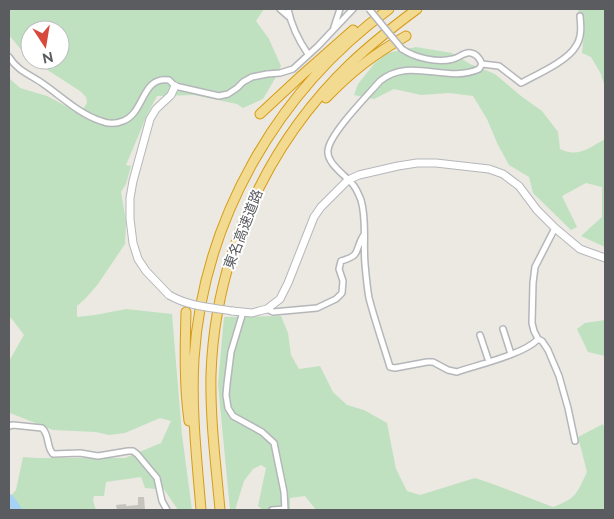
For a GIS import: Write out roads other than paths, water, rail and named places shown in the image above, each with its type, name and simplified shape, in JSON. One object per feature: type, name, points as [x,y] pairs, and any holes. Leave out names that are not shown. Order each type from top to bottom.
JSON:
[{"type":"highway","points":[[260,114],[302,75],[381,9]]},
{"type":"highway","name":"東名高速道路","points":[[201,510],[196,460],[193,390],[196,340],[210,263],[222,228],[255,158],[289,107],[330,60],[389,9]]},
{"type":"highway","name":"東名高速道路","points":[[220,510],[212,424],[212,360],[222,290],[231,256],[240,233],[266,174],[283,145],[305,115],[350,64],[389,30],[417,9]]},
{"type":"highway","points":[[240,233],[280,159],[313,112],[355,70],[373,56],[406,36]]},
{"type":"highway","points":[[186,312],[185,369],[187,405],[196,460]]},
{"type":"street","points":[[280,9],[290,17]]},
{"type":"street","points":[[288,9],[303,47],[308,54]]},
{"type":"street","points":[[334,28],[340,9]]},
{"type":"street","points":[[9,57],[19,69],[41,82],[75,108],[90,117],[112,124],[131,117],[148,89],[161,80],[169,80],[175,86],[219,96],[228,94],[252,77],[293,69],[353,9]]},
{"type":"street","points":[[369,9],[408,54],[437,60],[453,59],[468,52],[474,53],[482,64]]},
{"type":"street","points":[[482,64],[499,66],[521,83],[557,64],[576,48],[580,37],[580,16]]},
{"type":"street","points":[[482,64],[479,69],[466,73],[456,74],[408,70],[387,75],[346,120],[332,141],[328,149],[328,155],[334,166],[354,186],[360,197],[364,219],[365,263],[369,296],[390,367],[395,368],[433,362],[448,370],[457,372],[511,354],[535,343],[538,339]]},
{"type":"street","points":[[175,86],[171,95],[156,109],[150,119],[133,181],[130,198],[130,220],[133,243],[138,259],[146,271],[170,295],[180,301],[192,305],[252,313],[268,309],[280,299],[284,292],[314,217],[321,207],[348,180],[359,175],[416,163],[436,163],[489,169],[503,174],[519,186],[537,210],[580,249],[605,258]]},
{"type":"street","points":[[555,228],[535,268],[532,323],[538,339],[542,341],[548,350],[559,376],[575,441]]},
{"type":"street","points":[[268,309],[273,312],[317,308],[336,299],[342,293],[344,281],[339,270],[341,261],[353,258],[364,235]]},
{"type":"street","points":[[244,312],[231,352],[226,389],[228,408],[233,416],[262,432],[274,443],[284,492],[285,510],[272,510]]},
{"type":"street","points":[[503,329],[511,354]]},
{"type":"street","points":[[480,335],[489,362]]},
{"type":"street","points":[[9,426],[42,428],[47,434],[51,452],[57,454],[80,453],[98,456],[133,451],[157,478],[160,500],[167,510]]},
{"type":"waterway","points":[[9,499],[17,510]]}]
